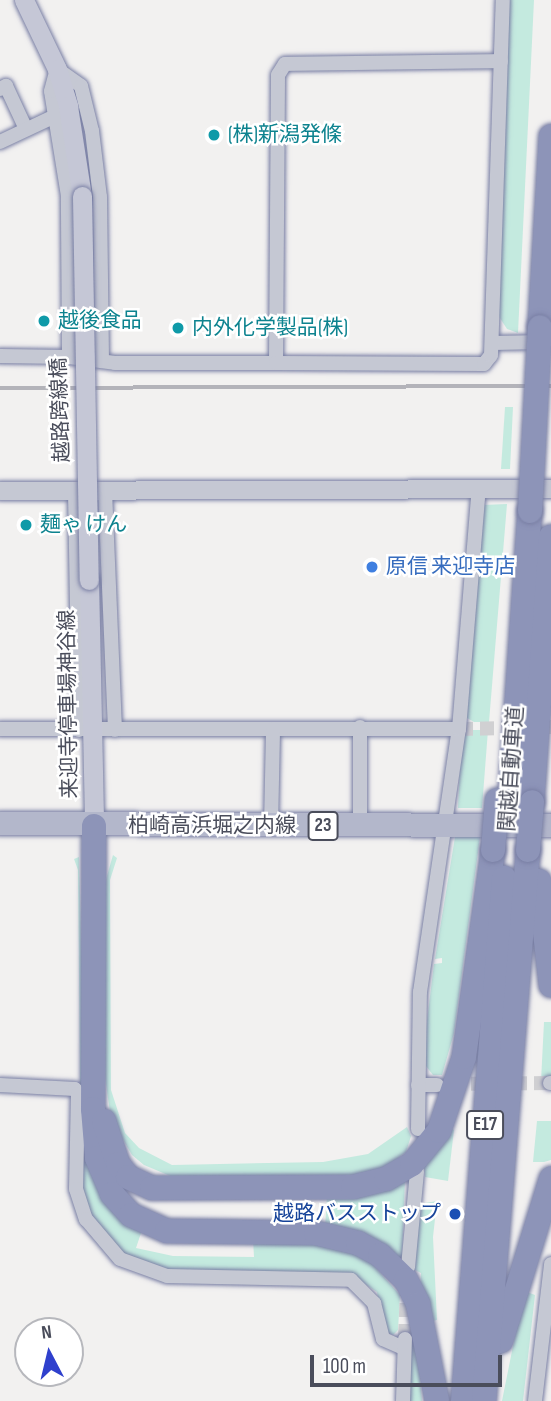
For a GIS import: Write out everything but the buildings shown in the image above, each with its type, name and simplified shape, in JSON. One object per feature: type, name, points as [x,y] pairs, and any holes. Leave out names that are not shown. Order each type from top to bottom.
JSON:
[{"type":"highway","name":"関越自動車道","points":[[484,1401],[520,801],[526,562],[546,335],[551,136]]},
{"type":"highway","points":[[95,1026],[100,1105],[107,1133],[118,1164],[139,1183],[169,1189],[269,1191],[353,1188],[386,1179],[429,1148],[447,1110],[464,1057],[517,850],[520,801],[547,598],[551,537]]},
{"type":"highway","points":[[94,826],[97,1158],[120,1205],[144,1223],[167,1231],[316,1233],[369,1248],[398,1270],[418,1304],[437,1401]]},
{"type":"highway","name":"関越自動車道","points":[[463,1401],[517,850]]},
{"type":"highway","points":[[517,850],[539,900],[551,985]]},
{"type":"highway","points":[[495,1401],[501,1335],[551,1179]]},
{"type":"main road","name":"越路跨線橋","points":[[24,0],[57,69],[77,145],[82,196],[89,580]]},
{"type":"main road","name":"来迎寺停車場神谷線","points":[[89,580],[87,730],[94,826]]},
{"type":"main road","name":"柏崎高浜堀之内線","points":[[0,823],[271,827],[551,825]]},
{"type":"street","points":[[0,356],[69,357],[102,361],[484,364],[491,355],[493,343],[503,0]]},
{"type":"street","points":[[276,363],[278,75],[285,64],[500,61]]},
{"type":"street","points":[[69,357],[68,196],[51,91],[57,69],[81,86],[92,131],[100,197],[102,361]]},
{"type":"street","points":[[0,89],[6,86],[26,129]]},
{"type":"street","points":[[0,142],[57,115]]},
{"type":"street","points":[[493,343],[546,335]]},
{"type":"street","points":[[418,1129],[420,992],[448,825],[459,729],[479,488]]},
{"type":"street","points":[[0,491],[551,489]]},
{"type":"street","points":[[75,491],[87,730]]},
{"type":"street","points":[[105,491],[115,730]]},
{"type":"street","points":[[360,727],[360,826]]},
{"type":"street","points":[[0,729],[459,729]]},
{"type":"street","points":[[271,827],[273,729]]},
{"type":"street","points":[[418,1084],[437,1085]]},
{"type":"street","points":[[0,1085],[75,1089],[76,1189],[86,1219],[120,1259],[167,1276],[351,1280],[374,1303],[383,1339],[404,1343],[403,1401]]},
{"type":"street","points":[[408,1267],[417,1171]]},
{"type":"street","points":[[535,1401],[551,1264]]},
{"type":"green space","points":[[509,0],[534,0],[518,333],[507,329],[496,312]]},
{"type":"green space","points":[[505,407],[513,407],[510,469],[501,469]]},
{"type":"green space","points":[[507,504],[489,722],[474,722],[462,715],[483,505]]},
{"type":"green space","points":[[471,730],[488,730],[482,808],[458,808],[461,739]]},
{"type":"green space","points":[[455,837],[480,837],[454,1033],[442,1075],[433,1075],[422,1061],[434,964],[442,963],[442,958],[435,959]]},
{"type":"green space","points":[[113,855],[117,858],[110,880],[111,1090],[125,1133],[139,1148],[172,1165],[323,1162],[368,1154],[407,1127],[411,1136],[406,1152],[383,1169],[360,1177],[175,1178],[144,1165],[132,1155],[111,1119],[104,1070],[105,883]]},
{"type":"green space","points":[[79,857],[87,1144],[142,1230],[136,1248],[173,1256],[254,1257],[253,1239],[306,1239],[365,1256],[400,1295],[398,1330],[393,1335],[383,1330],[377,1292],[350,1274],[179,1273],[122,1253],[90,1215],[81,1187],[78,870],[74,859]]},
{"type":"green space","points":[[544,1022],[551,1022],[551,1080],[541,1081]]},
{"type":"green space","points":[[537,1121],[551,1121],[551,1160],[544,1162],[533,1162]]},
{"type":"green space","points":[[449,1128],[454,1130],[448,1181],[425,1177],[424,1165]]},
{"type":"green space","points":[[405,1179],[402,1263],[325,1228],[327,1195]]},
{"type":"green space","points":[[437,1201],[433,1237],[437,1320],[431,1321],[420,1292],[421,1273],[415,1270],[419,1204]]},
{"type":"green space","points":[[524,1291],[535,1295],[523,1401],[502,1401]]},
{"type":"green space","points":[[410,1339],[417,1339],[422,1401],[410,1401]]},
{"type":"tunnel","points":[[459,729],[551,727]]},
{"type":"tunnel","points":[[450,1084],[550,1083]]},
{"type":"tunnel","points":[[405,1338],[407,1289]]},
{"type":"railway","points":[[0,388],[551,386]]},
{"type":"place","name":"(株)新潟発條","points":[[214,135]]},
{"type":"place","name":"越後食品","points":[[44,321]]},
{"type":"place","name":"内外化学製品(株)","points":[[178,328]]},
{"type":"place","name":"麺ゃ けん","points":[[26,525]]},
{"type":"place","name":"原信 来迎寺店","points":[[372,567]]},
{"type":"place","name":"越路バスストップ","points":[[455,1214]]}]
